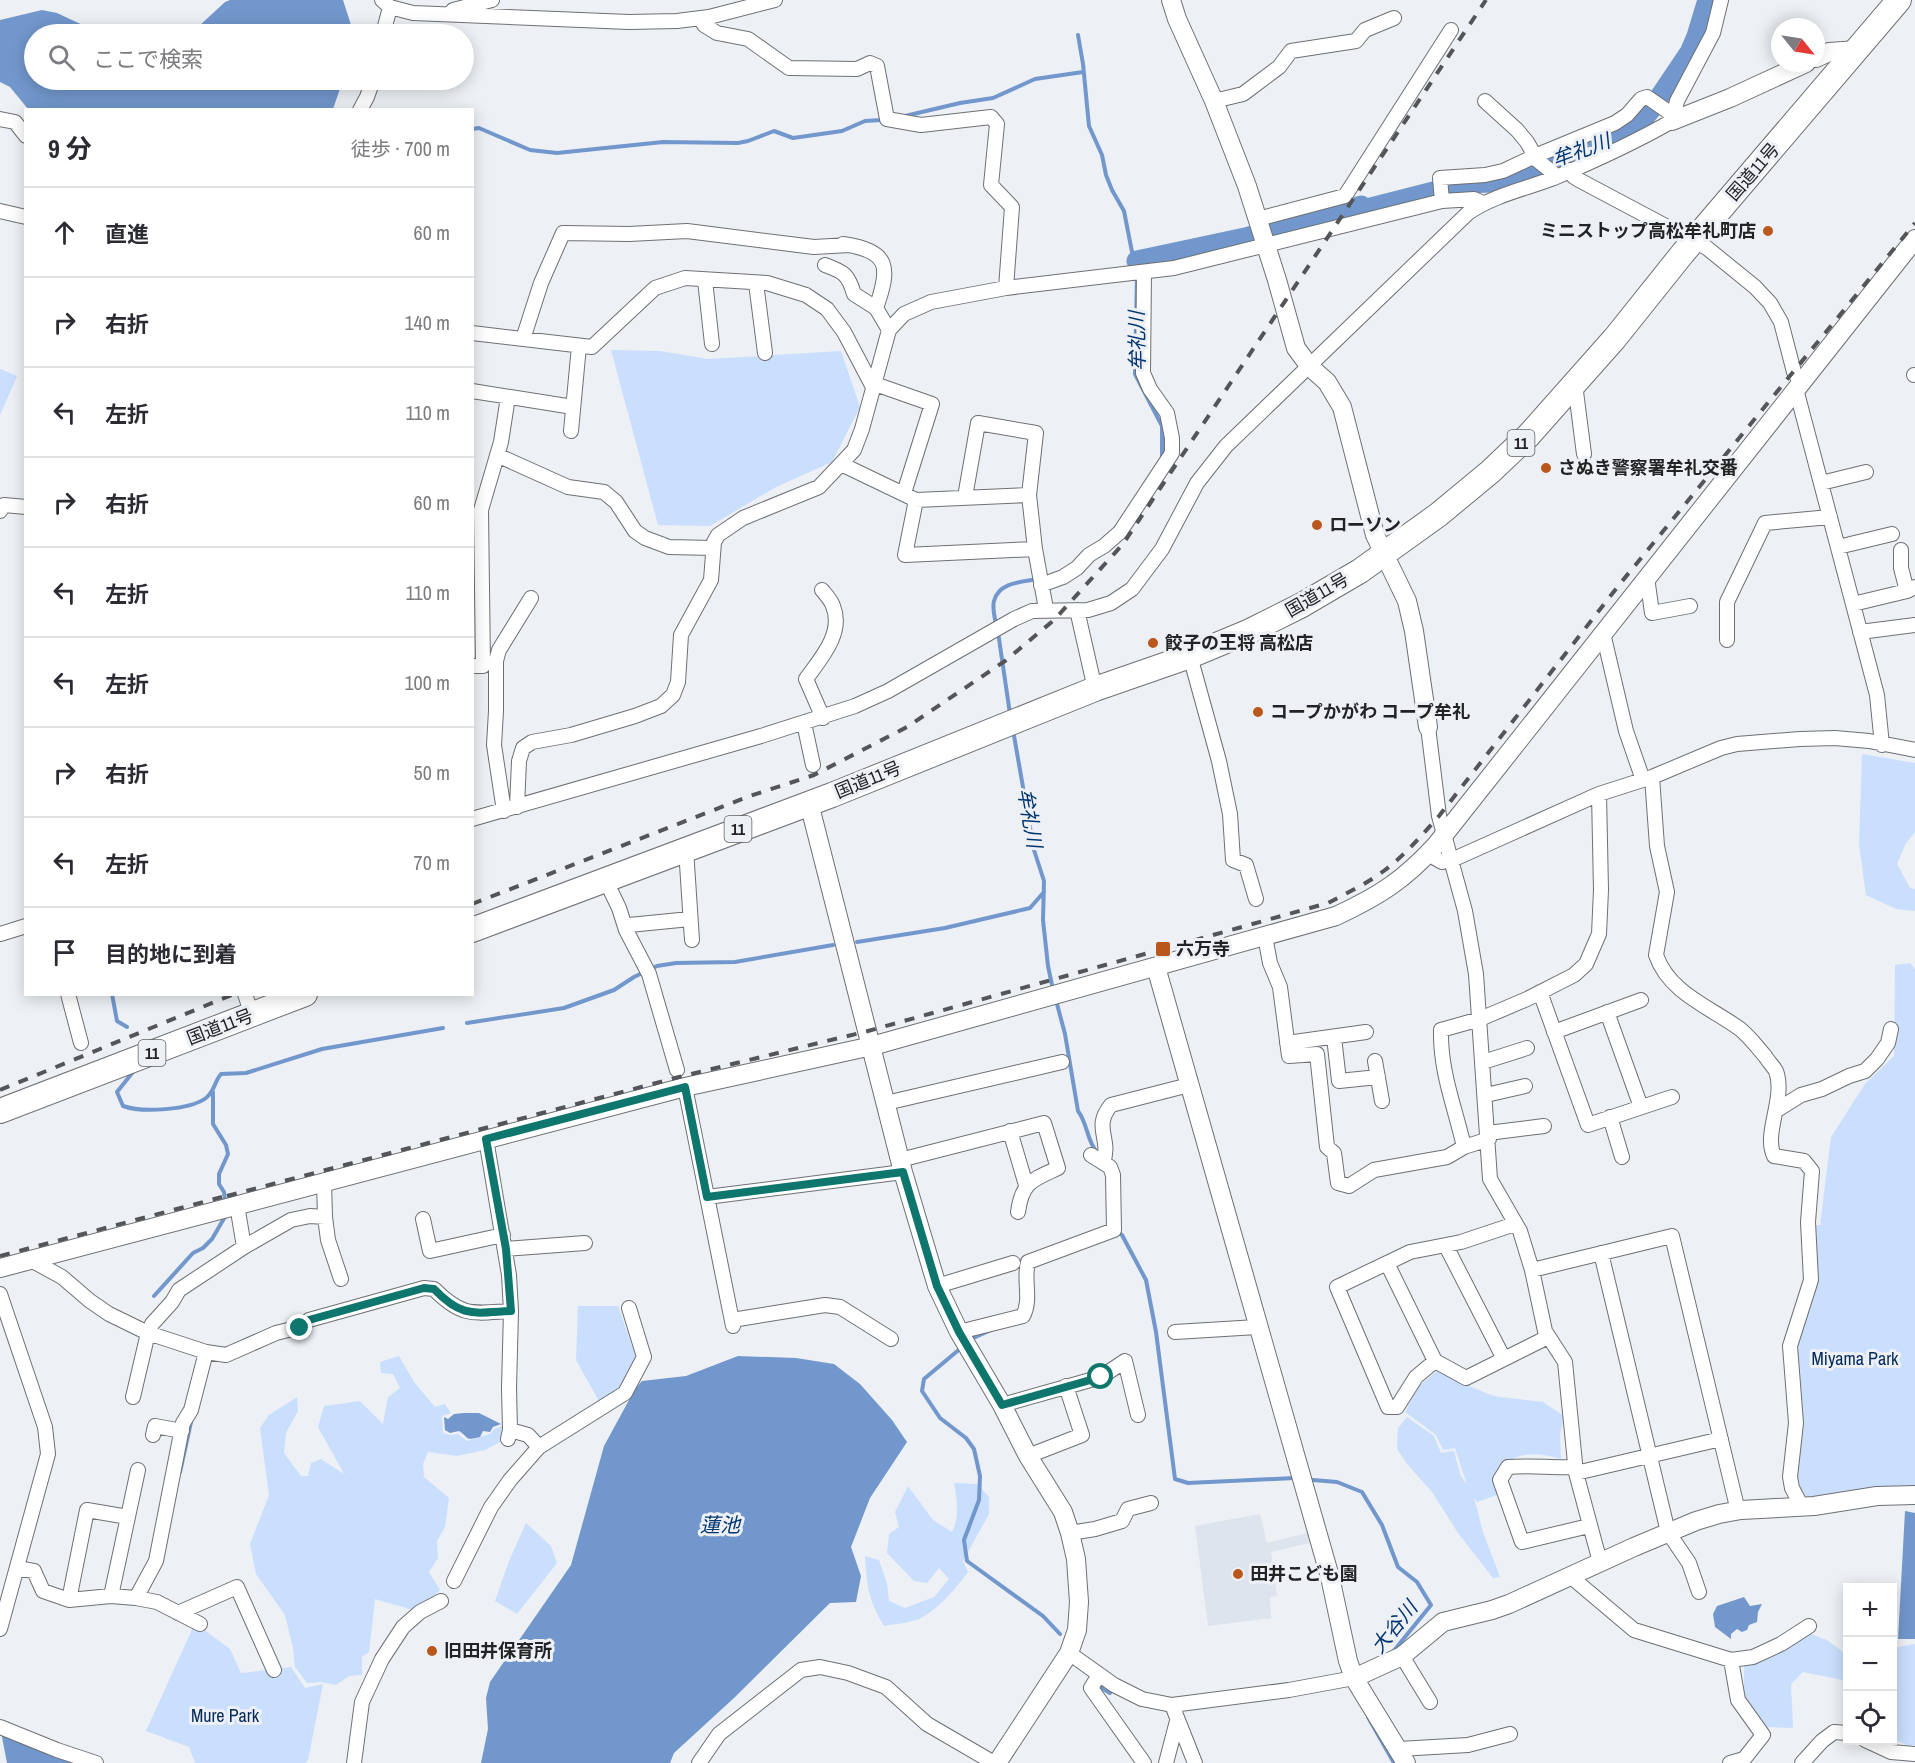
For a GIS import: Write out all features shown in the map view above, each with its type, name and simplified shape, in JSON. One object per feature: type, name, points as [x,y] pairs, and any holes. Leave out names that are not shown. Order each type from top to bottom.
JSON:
[{"type":"highway","name":"国道11号","points":[[474,929],[809,803],[1095,689],[1190,656],[1250,631],[1302,605],[1384,555],[1438,515],[1490,472],[1528,436],[1575,384],[1899,0]]},
{"type":"highway","name":"国道11号","points":[[0,1111],[249,1005],[295,996]]},
{"type":"street","points":[[444,14],[458,8],[492,0]]},
{"type":"street","points":[[384,24],[386,3],[413,13],[629,22],[702,18],[775,0]]},
{"type":"street","points":[[1171,0],[1177,19],[1214,101],[1259,220],[1296,348],[1310,367],[1327,382],[1342,406],[1375,535],[1407,601],[1422,678],[1439,816],[1465,911],[1476,975],[1489,1136],[1490,1179],[1521,1232],[1545,1331],[1565,1362],[1575,1470],[1600,1562]]},
{"type":"street","points":[[474,818],[823,718],[888,691],[1032,611],[1088,610],[1111,603],[1132,589],[1162,549],[1197,483],[1226,446],[1458,221],[1483,203],[1570,171],[1644,137],[1669,114],[1713,33],[1721,0]]},
{"type":"street","points":[[702,18],[704,26],[717,33],[748,39],[789,68],[857,69],[870,63],[878,66],[886,119],[921,125],[991,117],[997,124],[991,184],[1012,207],[1006,288]]},
{"type":"street","points":[[1214,101],[1243,94],[1279,67],[1291,51],[1356,41],[1365,30],[1394,18]]},
{"type":"street","points":[[1259,220],[1345,196],[1451,30]]},
{"type":"street","points":[[1825,54],[1857,50]]},
{"type":"street","points":[[1669,114],[1730,98],[1786,72]]},
{"type":"street","points":[[361,108],[369,90]]},
{"type":"street","points":[[1442,200],[1440,178],[1485,175],[1503,171],[1615,123],[1627,115],[1641,99],[1647,97],[1669,114]]},
{"type":"street","points":[[1485,101],[1517,130],[1536,158],[1554,175]]},
{"type":"street","points":[[0,119],[15,122],[24,133]]},
{"type":"street","points":[[1570,171],[1579,180],[1707,248],[1734,268],[1770,303],[1781,322],[1877,695],[1882,745]]},
{"type":"street","points":[[510,809],[523,748],[532,742],[571,735],[635,716],[661,705],[673,695],[678,682],[681,635],[711,580],[713,548],[718,534],[743,518],[819,487],[854,450],[875,386],[889,330],[904,314],[931,302],[1006,288],[1174,268],[1442,200],[1474,200],[1483,203]]},
{"type":"street","points":[[0,211],[24,217]]},
{"type":"street","points":[[523,339],[542,283],[563,233],[629,234],[687,231],[814,247],[849,244]]},
{"type":"street","points":[[787,235],[849,244],[870,250],[880,256],[885,269],[882,291],[876,308]]},
{"type":"street","points":[[0,1268],[685,1087],[872,1046],[1336,916],[1374,898],[1396,884],[1428,854],[1798,386],[1908,256],[1915,239]]},
{"type":"street","points":[[825,265],[843,271],[850,281],[854,294],[876,308],[889,330]]},
{"type":"street","points":[[1041,580],[1063,577],[1120,532],[1172,453],[1167,412],[1150,388],[1143,373],[1144,273]]},
{"type":"street","points":[[474,333],[592,347],[655,288],[684,278],[767,283],[806,295],[826,309],[844,332],[875,386],[932,404],[910,497],[904,555],[1035,549]]},
{"type":"street","points":[[705,280],[712,344]]},
{"type":"street","points":[[756,283],[765,353]]},
{"type":"street","points":[[571,431],[579,346]]},
{"type":"street","points":[[1575,384],[1584,454]]},
{"type":"street","points":[[474,392],[573,407]]},
{"type":"street","points":[[474,666],[483,666],[477,510],[497,456],[508,397]]},
{"type":"street","points":[[965,497],[978,423],[1036,433],[1029,495],[1035,549],[1046,609]]},
{"type":"street","points":[[497,456],[568,487],[604,492],[616,502],[635,531],[645,538],[669,547],[713,548]]},
{"type":"street","points":[[841,464],[910,497],[1029,495]]},
{"type":"street","points":[[1821,483],[1866,472]]},
{"type":"street","points":[[0,511],[4,505],[24,507]]},
{"type":"street","points":[[1727,640],[1727,602],[1765,523],[1830,517]]},
{"type":"street","points":[[1838,547],[1892,534]]},
{"type":"street","points":[[1853,604],[1911,589],[1901,568],[1901,550]]},
{"type":"street","points":[[1647,577],[1652,613],[1690,606]]},
{"type":"street","points":[[822,590],[833,606],[836,620],[834,634],[828,650],[806,678],[823,718]]},
{"type":"street","points":[[510,809],[494,745],[496,661],[499,650],[531,598]]},
{"type":"street","points":[[1077,610],[1095,689]]},
{"type":"street","points":[[1860,632],[1915,625]]},
{"type":"street","points":[[1603,633],[1626,731],[1647,778],[1657,846],[1667,892],[1656,955],[1659,964],[1664,973],[1682,991],[1752,1040],[1775,1070],[1777,1110],[1770,1147],[1774,1156],[1804,1161],[1812,1171],[1808,1222],[1811,1280],[1790,1346],[1796,1423],[1790,1477],[1792,1488],[1802,1507]]},
{"type":"street","points":[[1190,656],[1220,761],[1230,814],[1233,860],[1246,865],[1256,899]]},
{"type":"street","points":[[804,723],[813,765]]},
{"type":"street","points":[[1428,854],[1442,862],[1451,860],[1599,794],[1647,778],[1702,754],[1737,744],[1835,738],[1869,741],[1915,750]]},
{"type":"street","points":[[1464,1147],[1448,1091],[1440,1050],[1441,1030],[1480,1019],[1540,993],[1574,975],[1586,964],[1599,934],[1599,794]]},
{"type":"street","points":[[699,1763],[719,1734],[801,1670],[820,1667],[848,1673],[886,1687],[927,1724],[996,1763],[1069,1653],[1077,1630],[1079,1602],[1076,1559],[1063,1512],[1028,1456],[1002,1405],[959,1332],[937,1286],[902,1166],[809,803]]},
{"type":"street","points":[[686,849],[692,940]]},
{"type":"street","points":[[605,879],[619,908],[626,930],[647,969],[677,1070]]},
{"type":"street","points":[[629,925],[690,919]]},
{"type":"street","points":[[0,934],[24,927]]},
{"type":"street","points":[[1265,936],[1270,963],[1280,987],[1289,1056],[1317,1053],[1328,1147],[1334,1153],[1338,1184],[1349,1186],[1374,1170],[1447,1157],[1489,1136],[1544,1126]]},
{"type":"street","points":[[1156,967],[1330,1577],[1348,1661],[1362,1675],[1403,1756],[1468,1745],[1510,1734]]},
{"type":"street","points":[[1540,993],[1588,1125],[1672,1097]]},
{"type":"street","points":[[69,996],[81,1043]]},
{"type":"street","points":[[1554,1032],[1641,1000]]},
{"type":"street","points":[[1607,1012],[1641,1107]]},
{"type":"street","points":[[1777,1110],[1802,1095],[1865,1071],[1888,1043],[1891,1029]]},
{"type":"street","points":[[1287,1043],[1366,1032]]},
{"type":"street","points":[[1334,1037],[1339,1081],[1378,1077]]},
{"type":"street","points":[[1483,1062],[1527,1048]]},
{"type":"street","points":[[1375,1061],[1382,1101]]},
{"type":"street","points":[[886,1103],[1062,1062]]},
{"type":"street","points":[[959,1332],[1023,1316],[1027,1308],[1026,1269],[1028,1262],[1114,1230],[1113,1175],[1110,1167],[1097,1158],[1106,1154],[1101,1123],[1103,1114],[1111,1105],[1189,1085]]},
{"type":"street","points":[[1486,1095],[1525,1086]]},
{"type":"street","points":[[685,1087],[732,1323],[825,1305],[840,1307],[891,1339]]},
{"type":"street","points":[[1610,1117],[1622,1157]]},
{"type":"street","points":[[707,1197],[902,1166],[1010,1131],[1044,1123],[1058,1168],[1026,1185],[1020,1198],[1018,1212]]},
{"type":"street","points":[[1010,1131],[1026,1185]]},
{"type":"street","points":[[486,1139],[504,1242],[511,1311],[509,1435],[528,1435],[539,1447]]},
{"type":"street","points":[[324,1182],[328,1240],[341,1279]]},
{"type":"street","points":[[237,1205],[244,1247]]},
{"type":"street","points":[[133,1397],[152,1324],[172,1302],[179,1290],[244,1247],[291,1220],[310,1216],[325,1217]]},
{"type":"street","points":[[423,1220],[430,1251],[504,1242],[585,1243]]},
{"type":"street","points":[[1435,1361],[1416,1377],[1397,1407],[1388,1407],[1336,1287],[1410,1252],[1446,1246],[1515,1224]]},
{"type":"street","points":[[1532,1270],[1672,1236],[1738,1511]]},
{"type":"street","points":[[1446,1246],[1504,1359]]},
{"type":"street","points":[[1601,1253],[1668,1533],[1689,1563],[1699,1592]]},
{"type":"street","points":[[30,1259],[62,1277],[109,1314],[148,1334],[206,1352],[226,1355],[276,1333],[300,1328],[309,1320],[424,1288],[434,1289],[458,1310],[475,1313],[511,1311]]},
{"type":"street","points":[[937,1286],[1013,1263]]},
{"type":"street","points":[[1387,1263],[1435,1361],[1466,1378],[1548,1337]]},
{"type":"street","points":[[0,1294],[45,1427],[48,1454],[16,1568],[6,1587],[0,1629]]},
{"type":"street","points":[[454,1581],[491,1507],[510,1480],[539,1447],[625,1393],[644,1357],[628,1308]]},
{"type":"street","points":[[1175,1332],[1257,1326]]},
{"type":"street","points":[[136,1598],[156,1561],[183,1423],[192,1410],[206,1352]]},
{"type":"street","points":[[1002,1405],[1101,1377],[1125,1361],[1138,1415]]},
{"type":"street","points":[[1028,1456],[1082,1435],[1066,1386]]},
{"type":"street","points":[[153,1435],[155,1426],[182,1431]]},
{"type":"street","points":[[1589,1526],[1522,1542],[1500,1480],[1508,1467],[1531,1465],[1575,1470],[1721,1439]]},
{"type":"street","points":[[111,1596],[138,1470]]},
{"type":"street","points":[[1069,1653],[1114,1685],[1142,1699],[1172,1705],[1288,1690],[1362,1675],[1398,1658],[1443,1622],[1492,1610],[1696,1521],[1738,1511],[1837,1504],[1877,1496],[1915,1495]]},
{"type":"street","points":[[1070,1533],[1122,1521],[1128,1509],[1151,1503]]},
{"type":"street","points":[[69,1600],[87,1510],[128,1517]]},
{"type":"street","points":[[16,1568],[34,1571],[43,1591],[69,1600],[111,1596],[136,1598],[157,1602],[200,1624]]},
{"type":"street","points":[[1570,1576],[1634,1630],[1731,1660],[1753,1657],[1781,1644],[1809,1626]]},
{"type":"street","points":[[178,1613],[237,1587],[274,1670]]},
{"type":"street","points":[[354,1763],[363,1701],[382,1659],[403,1627],[420,1612],[441,1601]]},
{"type":"street","points":[[1398,1658],[1430,1702]]},
{"type":"street","points":[[1731,1660],[1738,1700],[1763,1735],[1744,1759],[1731,1763]]},
{"type":"street","points":[[1099,1674],[1091,1688],[1144,1763]]},
{"type":"street","points":[[1172,1705],[1195,1763]]},
{"type":"street","points":[[1166,1763],[1177,1721]]},
{"type":"street","points":[[0,1727],[96,1763]]},
{"type":"street","points":[[1802,1763],[1822,1741],[1834,1732],[1843,1733]]},
{"type":"street","points":[[1876,1745],[1891,1752],[1915,1754]]},
{"type":"shaded area","name":"田井こども園","points":[[1260,1514],[1267,1543],[1307,1533],[1310,1543],[1271,1552],[1277,1596],[1270,1597],[1271,1618],[1208,1626],[1195,1526]]},
{"type":"green space","points":[[611,350],[660,351],[708,359],[841,351],[860,407],[832,462],[776,487],[710,526],[658,525]]},
{"type":"green space","points":[[0,369],[17,376],[0,415]]},
{"type":"green space","points":[[1862,754],[1915,763],[1915,832],[1906,843],[1897,864],[1910,888],[1915,889],[1915,911],[1896,909],[1866,895],[1859,844]]},
{"type":"green space","name":"Miyama Park","points":[[1910,963],[1915,969],[1915,1489],[1807,1498],[1796,1482],[1795,1352],[1815,1225],[1820,1225],[1831,1137],[1865,1084],[1894,1056],[1895,965]]},
{"type":"green space","points":[[578,1306],[618,1306],[637,1360],[623,1387],[600,1403],[576,1360]]},
{"type":"green space","points":[[399,1356],[414,1382],[435,1407],[445,1404],[451,1413],[442,1416],[443,1433],[458,1434],[467,1441],[490,1434],[494,1429],[505,1425],[502,1441],[485,1450],[457,1456],[428,1452],[423,1464],[424,1477],[449,1498],[445,1527],[437,1541],[438,1558],[429,1572],[440,1590],[431,1599],[413,1610],[375,1599],[369,1652],[362,1657],[362,1675],[349,1676],[336,1685],[321,1682],[307,1683],[295,1667],[285,1615],[256,1574],[250,1544],[269,1495],[260,1428],[269,1415],[297,1397],[298,1411],[286,1433],[284,1453],[301,1476],[308,1476],[311,1463],[321,1459],[344,1474],[318,1427],[324,1406],[360,1401],[383,1424],[388,1397],[400,1388],[393,1374],[381,1373],[380,1362]]},
{"type":"green space","points":[[1439,1369],[1493,1396],[1543,1402],[1564,1416],[1560,1434],[1561,1459],[1533,1454],[1517,1457],[1502,1466],[1495,1474],[1500,1494],[1477,1502],[1474,1498],[1483,1532],[1500,1577],[1493,1578],[1458,1533],[1432,1492],[1397,1449],[1398,1428],[1407,1417],[1434,1436],[1441,1453],[1454,1451],[1460,1474],[1467,1485],[1455,1448],[1443,1450],[1436,1435],[1405,1412],[1419,1386]]},
{"type":"green space","points":[[954,1483],[977,1484],[989,1497],[989,1514],[963,1561],[968,1572],[943,1601],[928,1614],[909,1622],[884,1626],[869,1592],[865,1556],[879,1560],[887,1584],[889,1601],[905,1608],[934,1597],[949,1579],[939,1568],[927,1583],[914,1581],[887,1553],[889,1534],[899,1527],[895,1512],[908,1486],[933,1520],[952,1532],[957,1514]]},
{"type":"green space","points":[[526,1523],[551,1546],[557,1563],[517,1614],[495,1601]]},
{"type":"green space","name":"Mure Park","points":[[195,1623],[230,1649],[241,1673],[291,1667],[305,1688],[323,1684],[308,1760],[305,1763],[195,1763],[189,1747],[146,1731]]},
{"type":"green space","points":[[1808,1633],[1827,1640],[1843,1652],[1843,1680],[1803,1672],[1791,1684],[1793,1728],[1767,1727],[1744,1698],[1744,1663]]},
{"type":"green space","points":[[1915,1644],[1915,1745],[1908,1746],[1897,1741],[1897,1647]]},
{"type":"water","points":[[230,0],[343,0],[351,24],[201,24]]},
{"type":"water","points":[[1697,0],[1717,0],[1702,47],[1662,112],[1648,129],[1603,151],[1501,192],[1459,194],[1332,223],[1336,206],[1434,181],[1483,178],[1644,102],[1681,47]]},
{"type":"water","points":[[42,10],[57,13],[81,24],[24,24],[24,90],[340,90],[333,108],[27,108],[10,87],[0,82],[0,20]]},
{"type":"water","name":"蓮池","points":[[738,1356],[796,1358],[834,1364],[860,1384],[892,1420],[907,1442],[870,1498],[851,1547],[861,1576],[856,1602],[830,1603],[734,1698],[674,1753],[670,1763],[481,1763],[488,1729],[486,1698],[490,1682],[571,1565],[604,1446],[635,1389],[642,1381],[686,1376]]},
{"type":"water","points":[[479,1413],[501,1424],[493,1427],[490,1432],[483,1431],[480,1437],[472,1439],[459,1431],[450,1433],[445,1430],[444,1417],[448,1419],[454,1414]]},
{"type":"water","points":[[1905,1511],[1915,1513],[1915,1639],[1898,1639]]},
{"type":"water","points":[[1744,1597],[1750,1606],[1762,1604],[1757,1622],[1749,1625],[1747,1630],[1742,1632],[1737,1629],[1731,1634],[1731,1639],[1715,1627],[1713,1614],[1717,1606]]},
{"type":"water","points":[[4,1735],[87,1763],[7,1763],[2,1737]]},
{"type":"waterway","points":[[1078,35],[1089,126],[1102,155],[1112,190],[1124,211],[1137,269]]},
{"type":"waterway","points":[[905,116],[993,98],[1035,79],[1083,72]]},
{"type":"waterway","points":[[474,129],[479,128],[530,150],[557,153],[663,142],[738,143],[774,131],[793,138],[842,131],[865,121],[882,120]]},
{"type":"waterway","name":"牟礼川","points":[[1137,261],[1245,238],[1361,206]]},
{"type":"waterway","name":"牟礼川","points":[[1137,276],[1135,374],[1162,426],[1162,460]]},
{"type":"waterway","name":"牟礼川","points":[[996,625],[993,604],[1001,590],[1018,582],[1038,579]]},
{"type":"waterway","name":"牟礼川","points":[[998,632],[1010,714]]},
{"type":"waterway","name":"牟礼川","points":[[1013,730],[1034,850],[1044,881],[1043,920],[1052,985]]},
{"type":"waterway","points":[[857,942],[945,928],[1030,908],[1044,892]]},
{"type":"waterway","points":[[467,1023],[564,1008],[614,990],[657,966],[676,963],[735,962],[833,945]]},
{"type":"waterway","points":[[112,996],[117,1021],[127,1027]]},
{"type":"waterway","name":"牟礼川","points":[[1057,1004],[1065,1034],[1078,1111],[1097,1152]]},
{"type":"waterway","points":[[133,1072],[117,1092],[123,1106],[142,1109],[178,1108],[206,1098],[221,1074],[246,1073],[322,1049],[443,1028]]},
{"type":"waterway","points":[[213,1092],[213,1124],[226,1145],[228,1154],[219,1174],[219,1184],[224,1192],[225,1201]]},
{"type":"waterway","points":[[154,1296],[193,1253],[203,1248],[212,1239],[226,1215]]},
{"type":"waterway","name":"大谷川","points":[[1117,1232],[1122,1235],[1146,1280],[1156,1332],[1175,1479],[1188,1483],[1294,1478]]},
{"type":"waterway","name":"牟礼川","points":[[971,1339],[991,1330]]},
{"type":"waterway","points":[[961,1348],[924,1379],[922,1391],[940,1418],[966,1438],[974,1449],[980,1476],[979,1500],[964,1540],[967,1561],[1043,1616],[1060,1634]]},
{"type":"waterway","points":[[180,1472],[191,1422]]},
{"type":"waterway","name":"大谷川","points":[[1313,1480],[1337,1482],[1362,1492],[1382,1525],[1398,1567],[1417,1582],[1431,1605],[1392,1653]]},
{"type":"waterway","points":[[1095,1684],[1110,1693]]},
{"type":"waterway","name":"大谷川","points":[[1368,1717],[1394,1763]]},
{"type":"railway","points":[[474,903],[750,796],[814,775],[907,727],[1005,661],[1054,620],[1123,544],[1486,0]]},
{"type":"railway","points":[[227,1196],[679,1077],[868,1031],[1328,903],[1365,884],[1400,857],[1439,816],[1619,585],[1915,223]]},
{"type":"railway","points":[[0,1090],[229,996]]},
{"type":"railway","points":[[0,1256],[222,1197]]},
{"type":"place","name":"ミニストップ高松牟礼町店","points":[[1768,231]]},
{"type":"place","name":"さぬき警察署牟礼交番","points":[[1546,468]]},
{"type":"place","name":"ローソン","points":[[1317,525]]},
{"type":"place","name":"餃子の王将 高松店","points":[[1153,643]]},
{"type":"place","name":"コープかがわ コープ牟礼","points":[[1258,712]]},
{"type":"place","name":"六万寺","points":[[1163,949]]},
{"type":"place","name":"田井こども園","points":[[1238,1574]]},
{"type":"place","name":"旧田井保育所","points":[[432,1651]]},
{"type":"route","points":[[300,1328],[309,1320],[424,1288],[434,1289],[458,1310],[475,1313],[511,1311],[506,1249],[486,1139],[685,1087],[707,1197],[903,1172],[937,1286],[959,1332],[1002,1405],[1101,1377]]}]
